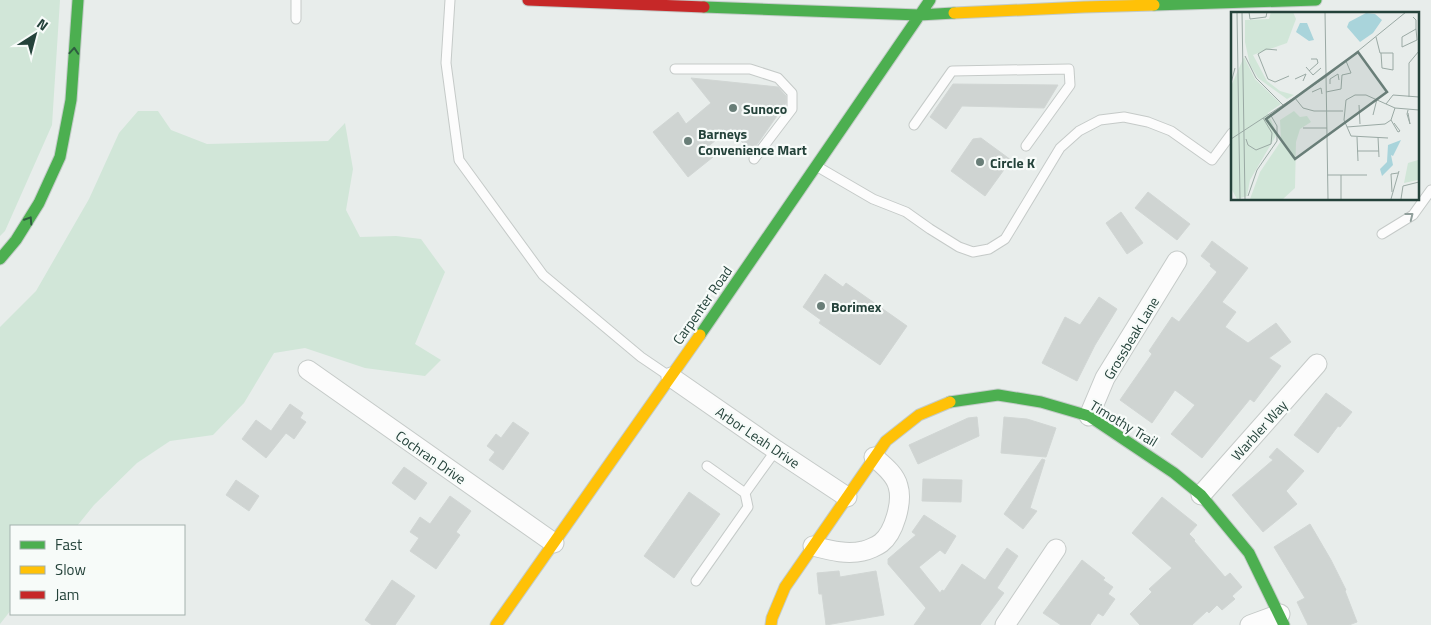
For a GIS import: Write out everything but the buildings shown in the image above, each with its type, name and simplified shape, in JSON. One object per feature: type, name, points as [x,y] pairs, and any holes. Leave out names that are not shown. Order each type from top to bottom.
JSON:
[{"type":"main road","points":[[0,260],[16,240],[40,203],[60,157],[71,100],[78,0]]},
{"type":"main road","points":[[528,0],[919,15],[1084,7],[1253,9],[1316,0]]},
{"type":"main road","name":"Carpenter Road","points":[[496,625],[671,377],[930,0]]},
{"type":"main road","name":"Timothy Trail","points":[[771,625],[785,587],[886,441],[919,416],[951,402],[998,396],[1041,402],[1089,416],[1167,468],[1201,495],[1249,553],[1282,620]]},
{"type":"street","name":"Grossbeak Lane","points":[[1089,416],[1106,378],[1177,261]]},
{"type":"street","name":"Warbler Way","points":[[1201,495],[1317,364]]},
{"type":"street","name":"Cochran Drive","points":[[308,370],[554,543]]},
{"type":"street","name":"Arbor Leah Drive","points":[[671,377],[846,497]]},
{"type":"street","points":[[813,546],[843,552],[863,551],[881,543],[893,528],[899,507],[899,487],[892,474],[874,457]]},
{"type":"street","points":[[1005,625],[1056,550]]},
{"type":"street","points":[[1250,625],[1282,620]]},
{"type":"lane","points":[[296,0],[296,18]]},
{"type":"lane","points":[[450,0],[446,63],[459,160],[543,275],[641,357],[671,377]]},
{"type":"lane","points":[[675,69],[750,69],[778,78],[792,93],[792,109],[754,159]]},
{"type":"lane","points":[[914,124],[952,71],[1069,69],[1070,85],[1026,146]]},
{"type":"lane","points":[[816,166],[873,199],[906,212],[959,247],[973,252],[989,249],[1005,238],[1060,148],[1079,131],[1100,120],[1124,117],[1148,122],[1171,131],[1212,160],[1231,134]]},
{"type":"lane","points":[[1382,234],[1413,215],[1431,190]]},
{"type":"lane","points":[[745,493],[776,450]]},
{"type":"lane","points":[[696,581],[748,507],[745,493],[708,466]]},
{"type":"green space","points":[[0,0],[60,0],[52,125],[5,231],[0,236]]},
{"type":"green space","points":[[138,111],[158,111],[171,130],[207,144],[328,141],[345,123],[353,169],[346,210],[360,237],[396,236],[421,239],[445,272],[415,344],[441,360],[425,376],[365,368],[305,348],[274,353],[244,403],[213,435],[170,441],[137,463],[94,505],[78,525],[10,525],[10,611],[0,624],[0,327],[36,291],[89,199],[119,133]]},
{"type":"traffic: fast","points":[[0,259],[16,240],[39,203],[60,157],[71,100],[78,0]]},
{"type":"traffic: fast","points":[[700,335],[930,0]]},
{"type":"traffic: fast","points":[[1154,5],[1316,0]]},
{"type":"traffic: fast","points":[[704,7],[919,15],[954,13]]},
{"type":"traffic: fast","points":[[950,402],[998,395],[1041,402],[1089,416],[1174,473],[1201,495],[1249,553],[1284,625]]},
{"type":"traffic: slow","points":[[954,13],[1154,5]]},
{"type":"traffic: slow","points":[[496,625],[700,335]]},
{"type":"traffic: slow","points":[[771,625],[785,587],[886,441],[919,415],[950,402]]},
{"type":"traffic: jam","points":[[528,0],[704,7]]},
{"type":"place","name":"Sunoco","points":[[733,108]]},
{"type":"place","name":"Barneys Convenience Mart","points":[[688,141]]},
{"type":"place","name":"Circle K","points":[[980,162]]},
{"type":"place","name":"Borimex","points":[[821,306]]}]
